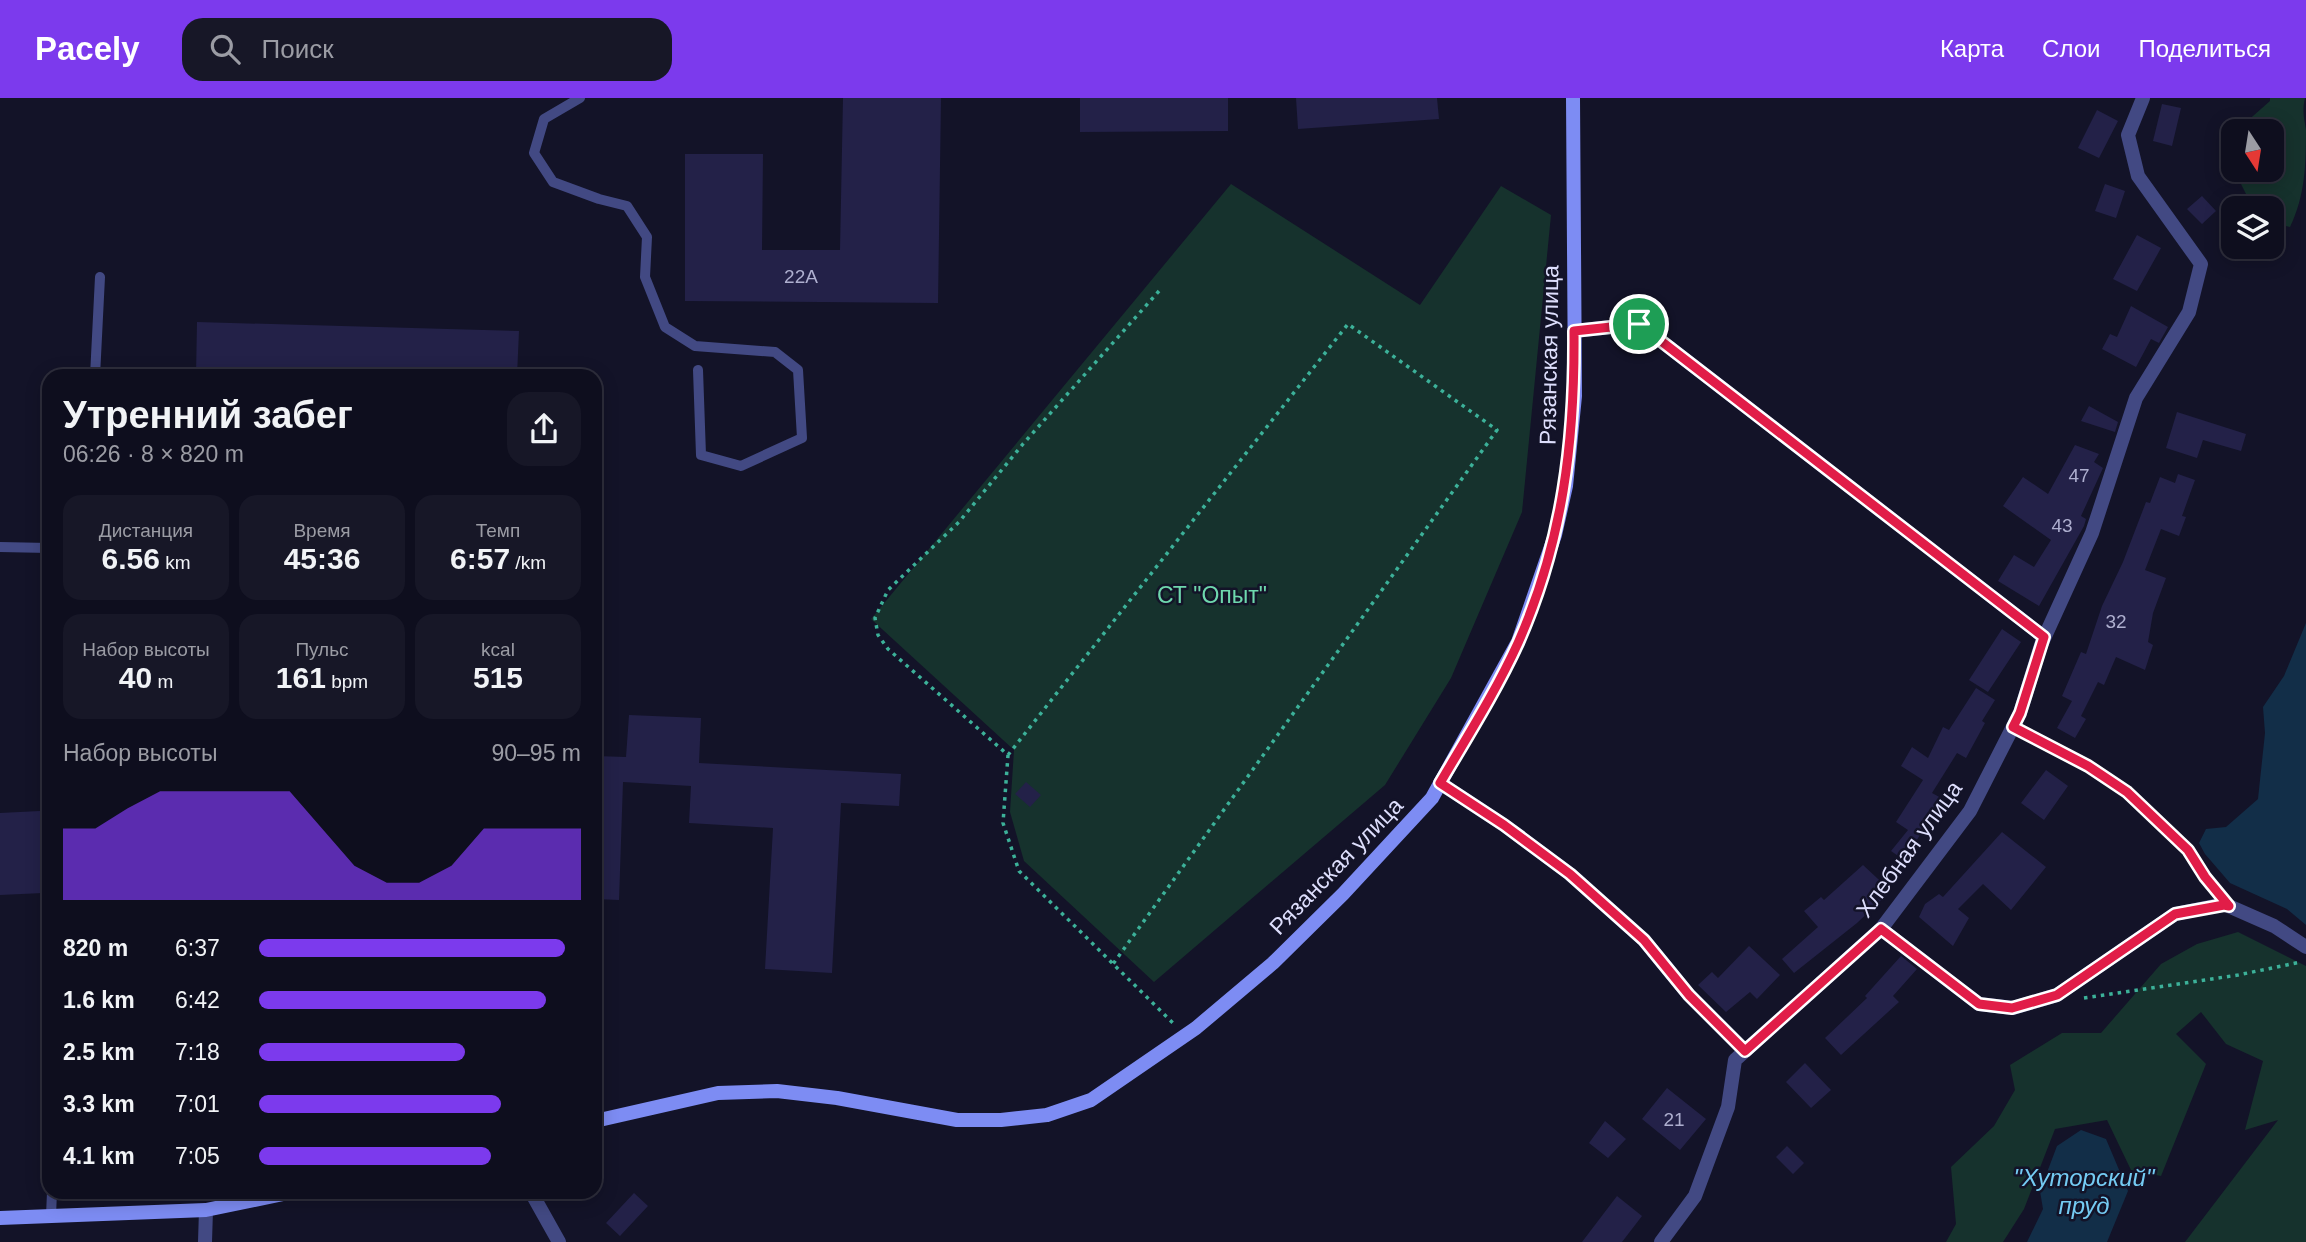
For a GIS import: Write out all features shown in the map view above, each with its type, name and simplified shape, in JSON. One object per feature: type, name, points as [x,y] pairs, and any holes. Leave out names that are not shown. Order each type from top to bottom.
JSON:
[{"type":"street","name":"Рязанская улица","points":[[602,1119],[718,1093],[777,1091],[837,1098],[957,1120],[1001,1121],[1047,1115],[1091,1100],[1186,1035],[1273,963],[1428,803],[1518,642],[1555,535],[1566,486],[1575,396],[1573,98]]},
{"type":"street","name":"Хлебная улица","points":[[1661,1242],[1695,1196],[1728,1107],[1735,1060],[1881,929],[1970,811],[2020,713],[2044,637],[2092,533],[2136,398],[2189,312],[2202,264],[2138,176],[2128,135],[2143,98]]},
{"type":"street","points":[[1574,331],[1639,324],[2044,637]]},
{"type":"street","points":[[1440,783],[1504,825],[1570,874],[1644,940],[1689,995],[1745,1051]]},
{"type":"street","points":[[1881,929],[1979,1004],[2012,1008],[2057,995],[2175,914],[2229,906],[2274,926],[2306,947]]},
{"type":"street","points":[[0,1218],[206,1210],[259,1199]]},
{"type":"street","points":[[535,1199],[559,1242]]},
{"type":"street","points":[[205,1242],[206,1210]]},
{"type":"lane","points":[[580,98],[544,119],[534,153],[553,181],[599,200],[627,206],[647,237],[645,277],[666,327],[695,346],[775,352],[798,370],[802,438],[741,466],[701,455],[698,370]]},
{"type":"lane","points":[[95,369],[100,278]]},
{"type":"lane","points":[[0,547],[42,548]]},
{"type":"lane","points":[[51,1216],[52,1199]]},
{"type":"path","points":[[1007,755],[888,649],[878,635],[875,618],[888,590],[959,522],[1023,444],[1160,291]]},
{"type":"path","points":[[1114,964],[1497,430],[1348,324],[1007,755],[1003,823],[1019,871],[1186,1035]]},
{"type":"path","points":[[2013,727],[2088,766],[2127,792],[2188,850],[2205,877],[2229,906]]},
{"type":"path","points":[[2076,1000],[2101,993],[2238,975],[2306,961]]},
{"type":"green space","points":[[2270,98],[2305,98],[2304,180],[2290,227],[2284,226],[2284,196],[2247,196],[2240,182],[2284,182],[2284,119],[2250,119]]},
{"type":"green space","name":"СТ \"Опыт\"","points":[[1231,184],[1420,305],[1501,186],[1551,215],[1522,512],[1451,678],[1385,785],[1154,982],[1024,861],[1010,812],[1014,750],[871,619]]},
{"type":"green space","points":[[2238,932],[2306,966],[2306,1242],[2185,1242],[2278,1120],[2245,1130],[2263,1061],[2226,1044],[2201,1012],[2176,1034],[2206,1064],[2161,1176],[2131,1170],[2107,1120],[2055,1129],[2024,1209],[2003,1242],[1946,1242],[1956,1224],[1951,1167],[1994,1126],[2015,1090],[2010,1065],[2062,1033],[2101,1033],[2161,964],[2197,944]]},
{"type":"water","points":[[2306,623],[2306,925],[2287,909],[2230,883],[2199,843],[2206,829],[2226,827],[2258,799],[2265,733],[2263,707],[2284,676]]},
{"type":"water","name":"\"Хуторский\" пруд","points":[[2081,1130],[2106,1139],[2128,1191],[2107,1242],[2027,1242],[2043,1209],[2040,1191],[2057,1146]]},
{"type":"building","points":[[843,98],[941,98],[938,303],[685,301],[685,154],[763,154],[762,250],[840,250]]},
{"type":"building","points":[[1080,98],[1228,98],[1228,131],[1080,132]]},
{"type":"building","points":[[1296,98],[1437,98],[1439,119],[1298,129]]},
{"type":"building","points":[[2162,104],[2181,108],[2172,146],[2153,141]]},
{"type":"building","points":[[2097,110],[2118,121],[2099,158],[2078,148]]},
{"type":"building","points":[[2105,184],[2125,191],[2116,218],[2095,211]]},
{"type":"building","points":[[2202,196],[2216,211],[2202,224],[2187,209]]},
{"type":"building","points":[[2137,235],[2161,248],[2137,291],[2113,279]]},
{"type":"building","points":[[2131,306],[2168,327],[2159,343],[2151,339],[2136,367],[2102,349],[2110,334],[2117,337]]},
{"type":"building","points":[[197,322],[519,331],[517,369],[196,369]]},
{"type":"building","points":[[2089,406],[2118,422],[2115,432],[2081,421]]},
{"type":"building","points":[[2177,412],[2246,434],[2241,451],[2203,440],[2197,458],[2166,448]]},
{"type":"building","points":[[2075,445],[2099,454],[2094,462],[2103,468],[2081,516],[2086,519],[2084,526],[2039,606],[1998,581],[2014,555],[2034,567],[2051,540],[2003,506],[2023,477],[2048,494]]},
{"type":"building","points":[[2178,474],[2195,480],[2182,516],[2186,517],[2179,536],[2161,529],[2145,570],[2166,578],[2153,613],[2148,642],[2153,645],[2145,670],[2116,657],[2104,685],[2098,682],[2081,716],[2086,719],[2075,738],[2057,728],[2072,701],[2062,696],[2081,652],[2086,654],[2102,606],[2123,562],[2146,502],[2150,503],[2160,477],[2175,483]]},
{"type":"building","points":[[2002,629],[2021,642],[1988,692],[1969,680]]},
{"type":"building","points":[[1976,688],[1995,700],[1982,721],[1985,723],[1966,758],[1957,753],[1932,793],[1943,799],[1904,860],[1891,851],[1908,830],[1896,822],[1923,780],[1901,766],[1912,747],[1928,758],[1943,727],[1949,730]]},
{"type":"building","points":[[629,715],[701,718],[699,763],[901,774],[899,806],[841,803],[832,973],[765,969],[773,828],[689,823],[691,786],[623,782],[619,900],[602,899],[602,756],[626,757]]},
{"type":"building","points":[[2046,770],[2068,786],[2044,820],[2021,803]]},
{"type":"building","points":[[1026,782],[1041,795],[1030,807],[1015,794]]},
{"type":"building","points":[[40,811],[42,893],[0,895],[0,813]]},
{"type":"building","points":[[2002,832],[2046,867],[2011,910],[1983,884],[1958,909],[1969,918],[1953,946],[1919,917],[1925,904],[1939,894],[1943,897]]},
{"type":"building","points":[[1863,865],[1891,891],[1857,923],[1794,973],[1782,959],[1818,927],[1804,911],[1821,897],[1824,900]]},
{"type":"building","points":[[1749,946],[1780,975],[1757,999],[1750,992],[1726,1012],[1698,985],[1712,972],[1718,978]]},
{"type":"building","points":[[1901,956],[1917,969],[1893,996],[1899,1002],[1841,1055],[1825,1038],[1867,998],[1865,996]]},
{"type":"building","points":[[1805,1063],[1831,1090],[1811,1108],[1786,1082]]},
{"type":"building","points":[[1667,1088],[1706,1119],[1680,1150],[1642,1119]]},
{"type":"building","points":[[1605,1121],[1626,1139],[1608,1158],[1589,1143]]},
{"type":"building","points":[[1787,1146],[1804,1163],[1793,1174],[1776,1157]]},
{"type":"building","points":[[634,1193],[648,1206],[620,1236],[606,1223]]},
{"type":"building","points":[[1617,1196],[1642,1216],[1622,1242],[1582,1242]]},
{"type":"route","points":[[1639,324],[2044,637],[2013,727],[2088,766],[2127,792],[2188,850],[2205,877],[2229,906],[2175,914],[2057,995],[2012,1008],[1979,1004],[1881,929],[1745,1051],[1689,995],[1644,940],[1570,874],[1504,825],[1440,783],[1518,642],[1555,535],[1566,486],[1575,396],[1574,331],[1639,324]]}]
